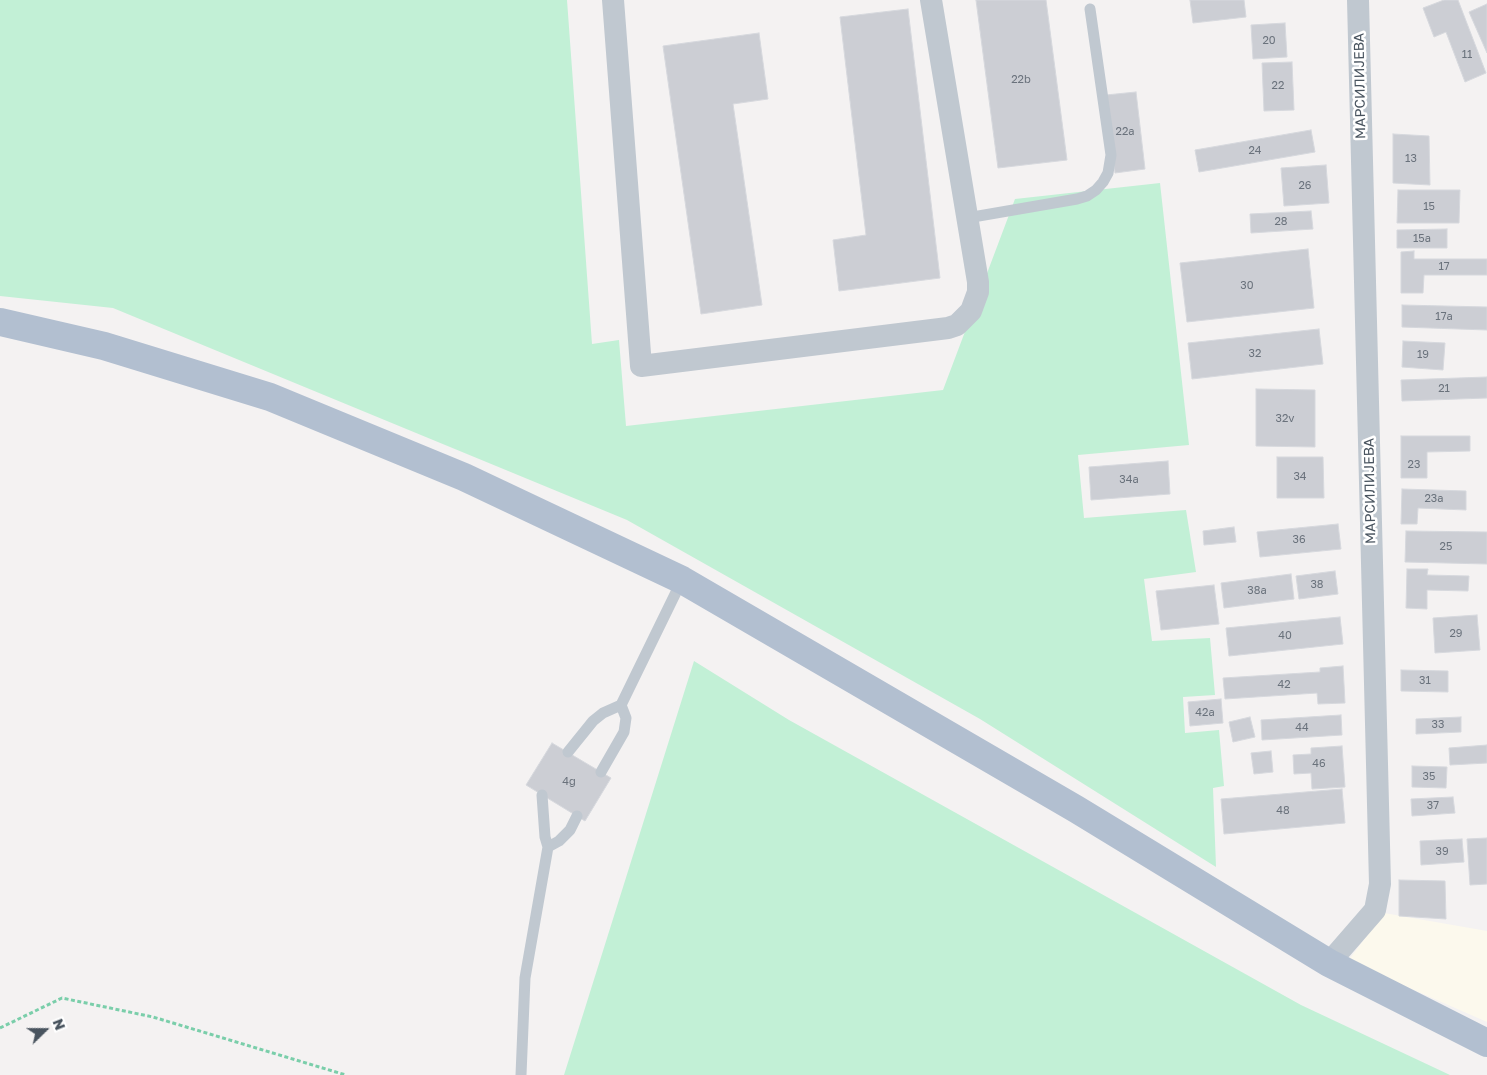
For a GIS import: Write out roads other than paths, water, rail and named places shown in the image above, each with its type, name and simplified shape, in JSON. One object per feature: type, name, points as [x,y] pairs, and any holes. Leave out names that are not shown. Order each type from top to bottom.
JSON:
[{"type":"main road","points":[[0,322],[104,346],[270,397],[464,477],[682,580],[1076,809],[1328,963],[1487,1043]]},
{"type":"street","points":[[613,0],[641,366],[948,328],[957,325],[971,311],[978,292],[931,0]]},
{"type":"street","name":"МАРСИЛИЈЕВА","points":[[1328,963],[1375,910],[1380,884],[1358,0]]},
{"type":"lane","points":[[967,218],[1077,199],[1092,193],[1103,182],[1108,173],[1110,155],[1090,9]]},
{"type":"lane","points":[[568,752],[593,720],[603,713],[621,706],[682,580]]},
{"type":"lane","points":[[601,772],[624,732],[626,718],[621,706]]},
{"type":"lane","points":[[521,1075],[524,978],[548,847],[545,837],[542,795]]},
{"type":"lane","points":[[548,847],[570,830],[576,816]]}]
